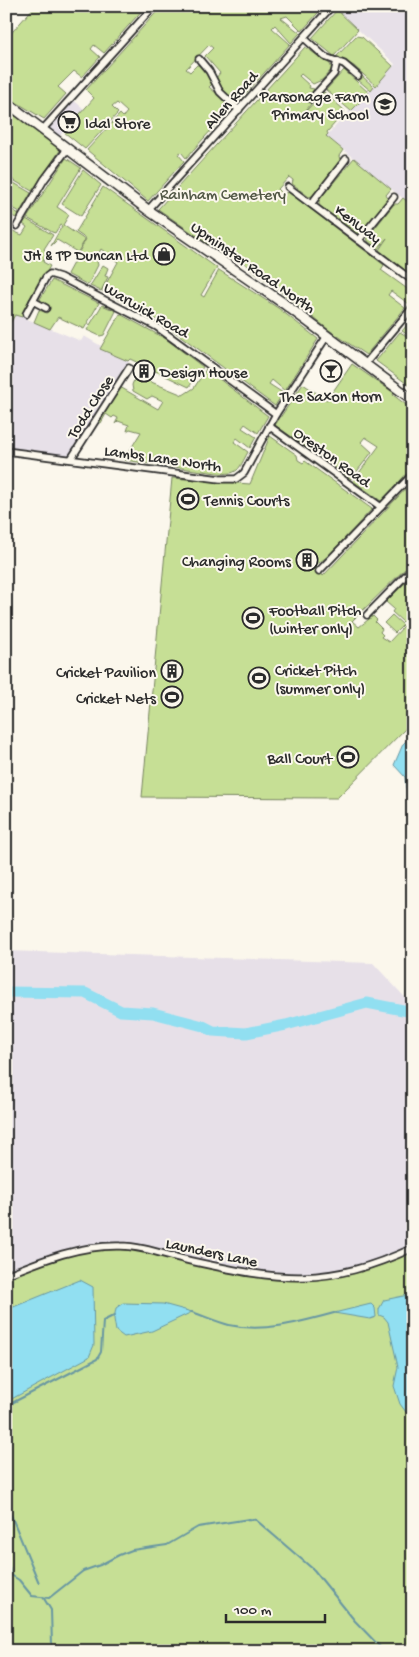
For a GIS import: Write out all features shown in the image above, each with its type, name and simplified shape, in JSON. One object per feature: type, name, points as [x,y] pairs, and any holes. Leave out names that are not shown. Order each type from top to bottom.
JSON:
[{"type":"street","points":[[43,129],[154,6]]},
{"type":"street","name":"Allen Road","points":[[148,210],[332,6]]},
{"type":"street","points":[[304,38],[325,57],[348,67],[358,76]]},
{"type":"street","points":[[199,59],[209,71],[220,92],[239,110]]},
{"type":"street","points":[[311,100],[334,74],[336,61]]},
{"type":"street","name":"Upminster Road North","points":[[6,102],[148,210],[327,336],[413,400]]},
{"type":"street","points":[[17,226],[44,180],[68,148]]},
{"type":"street","points":[[311,204],[346,159]]},
{"type":"street","name":"Kenway","points":[[288,186],[413,281]]},
{"type":"street","points":[[359,240],[394,197]]},
{"type":"street","name":"Warwick Road","points":[[26,314],[46,277],[50,274],[60,277],[157,327],[276,414]]},
{"type":"street","points":[[33,301],[46,308]]},
{"type":"street","points":[[365,364],[413,308]]},
{"type":"street","name":"Lambs Lane North","points":[[6,451],[232,480],[244,473],[268,426],[327,336]]},
{"type":"street","name":"Todd Close","points":[[71,459],[129,368]]},
{"type":"street","name":"Oreston Road","points":[[268,426],[381,507]]},
{"type":"street","points":[[319,571],[413,474]]},
{"type":"street","points":[[367,615],[413,568]]},
{"type":"street","name":"Launders Lane","points":[[6,1274],[57,1254],[94,1246],[122,1246],[244,1273],[272,1277],[315,1278],[369,1267],[413,1248]]},
{"type":"shaded area","name":"Parsonage Farm Primary School","points":[[341,6],[413,6],[411,205],[326,136],[395,64],[337,10]]},
{"type":"shaded area","points":[[71,98],[84,109],[57,139],[43,129]]},
{"type":"shaded area","points":[[15,314],[81,341],[84,336],[101,346],[100,349],[129,361],[116,386],[67,463],[6,454],[6,330]]},
{"type":"shaded area","points":[[6,951],[373,963],[413,1006],[413,1248],[341,1274],[6,1275]]},
{"type":"green space","points":[[35,6],[52,6],[55,10],[58,6],[146,6],[104,53],[94,45],[91,49],[100,57],[82,77],[74,71],[58,87],[66,94],[44,119],[6,96],[6,39]]},
{"type":"green space","points":[[162,6],[324,6],[302,31],[287,16],[281,18],[300,33],[291,43],[275,25],[272,28],[290,44],[239,101],[235,98],[233,100],[220,87],[216,78],[220,73],[205,56],[213,48],[209,45],[186,69],[190,72],[197,65],[202,65],[212,84],[209,87],[232,107],[186,158],[181,152],[178,154],[184,161],[148,201],[87,150],[120,114],[123,117],[127,112],[117,103],[112,107],[118,113],[85,149],[64,132],[94,98],[86,90]]},
{"type":"green space","points":[[337,10],[358,30],[334,56],[312,38]]},
{"type":"green space","points":[[356,36],[362,37],[393,66],[376,86],[354,66],[336,57]]},
{"type":"green space","name":"Rainham Cemetery","points":[[305,47],[330,64],[332,69],[322,80],[313,84],[301,74],[299,76],[310,86],[309,88],[314,89],[307,100],[311,104],[302,115],[324,92],[344,110],[344,113],[327,132],[326,136],[343,150],[339,156],[340,160],[312,196],[309,197],[300,190],[296,192],[298,188],[292,184],[293,180],[289,177],[278,189],[283,194],[288,192],[384,265],[381,270],[413,293],[413,299],[409,304],[391,291],[388,295],[405,308],[366,355],[329,330],[225,248],[221,253],[158,209]]},
{"type":"green space","points":[[344,70],[369,93],[351,111],[326,90]]},
{"type":"green space","points":[[362,76],[374,87],[371,91],[358,80]]},
{"type":"green space","points":[[6,109],[61,149],[32,191],[8,177],[9,171],[6,170]]},
{"type":"green space","points":[[66,158],[81,168],[57,207],[69,215],[63,225],[85,240],[73,260],[77,252],[57,240],[51,246],[62,226],[60,225],[55,233],[27,218]]},
{"type":"green space","points":[[354,158],[391,189],[386,195],[388,199],[362,233],[358,234],[319,205],[319,200]]},
{"type":"green space","points":[[83,170],[101,185],[81,216],[62,204]]},
{"type":"green space","points":[[7,179],[31,193],[20,212],[6,204]]},
{"type":"green space","points":[[103,187],[217,268],[201,295],[204,297],[219,270],[278,308],[318,339],[285,391],[272,380],[269,384],[283,393],[275,406],[178,334],[132,304],[102,291],[118,262],[101,249],[96,258],[98,265],[88,285],[67,274],[86,239],[76,232]]},
{"type":"green space","points":[[403,198],[411,204],[413,203],[413,276],[379,250],[387,238],[378,249],[367,238],[394,204],[398,204]]},
{"type":"green space","points":[[6,206],[19,214],[16,218],[12,216],[6,227]]},
{"type":"green space","points":[[26,219],[53,235],[44,249],[47,253],[43,262],[50,266],[22,317],[15,315],[6,330],[6,228],[22,235],[27,227],[23,224]]},
{"type":"green space","points":[[103,265],[108,268],[105,276],[108,277],[101,291],[90,286]]},
{"type":"green space","points":[[52,280],[99,303],[84,329],[58,317],[50,329],[34,322],[39,310],[47,313],[50,308],[42,303],[40,299]]},
{"type":"green space","points":[[102,305],[116,311],[104,335],[100,336],[87,330]]},
{"type":"green space","points":[[120,314],[166,339],[203,367],[189,387],[130,359],[128,361],[100,349]]},
{"type":"green space","points":[[413,318],[413,338],[402,331]]},
{"type":"green space","points":[[400,332],[413,340],[413,382],[410,386],[376,361]]},
{"type":"green space","points":[[352,364],[394,393],[393,395],[413,410],[413,467],[381,501],[353,481],[379,446],[365,437],[361,442],[372,452],[351,479],[275,425],[303,384],[327,400]]},
{"type":"green space","points":[[206,369],[268,416],[258,433],[245,424],[242,428],[256,437],[250,448],[237,438],[234,442],[248,452],[237,470],[230,473],[217,473],[124,460],[141,432],[130,429],[127,431],[129,425],[118,421],[115,424],[118,418],[114,416],[112,418],[106,414],[101,423],[98,422],[120,387],[158,409],[163,401],[152,396],[147,399],[133,391],[132,385],[134,380],[136,381],[139,377],[183,395],[194,388]]},
{"type":"green space","points":[[270,436],[297,455],[298,460],[303,463],[305,461],[372,509],[328,556],[316,565],[323,576],[413,481],[413,561],[352,621],[359,627],[373,616],[377,620],[375,622],[382,629],[380,632],[383,635],[381,637],[389,642],[404,626],[413,629],[413,721],[337,798],[142,797],[172,478],[250,484]]},
{"type":"green space","points":[[413,575],[413,612],[403,622],[392,612],[394,609],[386,602]]},
{"type":"green space","points":[[392,615],[403,625],[395,633],[384,623]]},
{"type":"green space","points":[[122,1246],[272,1277],[341,1274],[413,1247],[413,1651],[6,1651],[6,1275],[57,1254]]},
{"type":"water","points":[[413,734],[413,800],[406,788],[405,777],[394,765],[403,744]]},
{"type":"water","points":[[80,1280],[93,1287],[94,1345],[89,1357],[6,1402],[6,1310]]},
{"type":"water","points":[[413,1294],[413,1413],[406,1412],[400,1404],[394,1386],[398,1367],[388,1322],[379,1315],[379,1309],[384,1300]]},
{"type":"water","points":[[123,1303],[163,1304],[192,1312],[152,1331],[124,1337],[116,1331],[114,1319],[116,1308]]},
{"type":"water","points":[[371,1304],[375,1308],[376,1317],[370,1319],[334,1313]]},
{"type":"waterway","points":[[6,992],[85,993],[121,1011],[153,1013],[203,1026],[213,1031],[246,1033],[286,1025],[367,1003],[413,1012]]},
{"type":"waterway","points":[[192,1312],[229,1325],[256,1328],[309,1320],[334,1313]]},
{"type":"waterway","points":[[6,1406],[97,1359],[101,1352],[103,1321],[115,1315]]},
{"type":"waterway","points":[[6,1503],[39,1583]]},
{"type":"waterway","points":[[6,1553],[11,1575],[19,1580],[32,1596],[49,1598],[83,1571],[132,1550],[167,1545],[198,1527],[249,1519],[256,1520],[314,1570],[355,1621],[384,1651]]},
{"type":"waterway","points":[[43,1597],[51,1610],[52,1645]]},
{"type":"place","name":"Parsonage Farm Primary School","points":[[385,104]]},
{"type":"place","name":"Idal Store","points":[[69,122]]},
{"type":"place","name":"JH & TP Duncan Ltd","points":[[164,254]]},
{"type":"place","name":"Design House","points":[[144,371]]},
{"type":"place","name":"The Saxon Horn","points":[[331,371]]},
{"type":"place","name":"Tennis Courts","points":[[188,499]]},
{"type":"place","name":"Changing Rooms","points":[[307,560]]},
{"type":"place","name":"Football Pitch (winter only)","points":[[253,618]]},
{"type":"place","name":"Cricket Pavilion","points":[[172,671]]},
{"type":"place","name":"Cricket Pitch (summer only)","points":[[259,678]]},
{"type":"place","name":"Cricket Nets","points":[[172,697]]},
{"type":"place","name":"Ball Court","points":[[348,757]]}]
